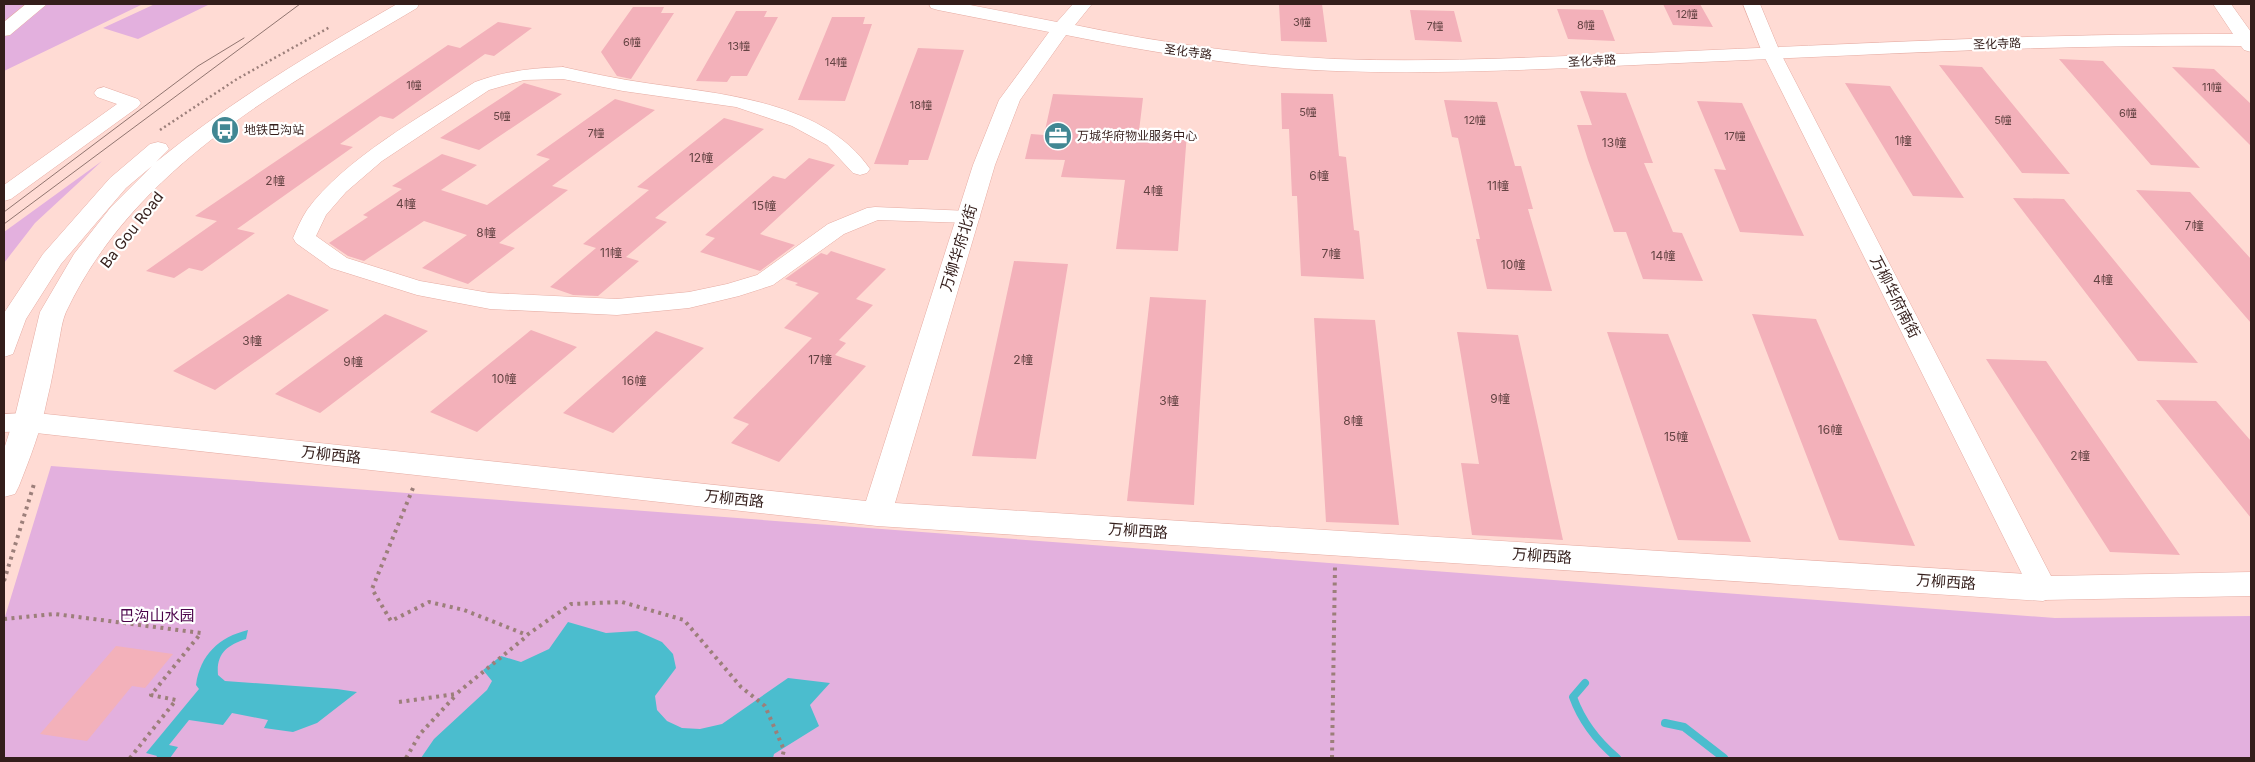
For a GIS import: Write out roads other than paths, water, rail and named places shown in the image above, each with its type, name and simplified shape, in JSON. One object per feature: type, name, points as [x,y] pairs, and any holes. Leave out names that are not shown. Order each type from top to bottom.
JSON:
[{"type":"street","points":[[4,31],[26,10],[38,4]]},
{"type":"street","points":[[4,348],[12,319],[52,259],[118,182],[167,141],[214,108],[390,4]]},
{"type":"street","name":"Ba Gou Road","points":[[4,486],[16,423],[52,314],[79,262],[126,203],[172,158],[220,122],[269,89],[410,4]]},
{"type":"street","name":"圣化寺路","points":[[938,4],[1158,48],[1249,59],[1336,65],[1523,63],[2118,39],[2250,42]]},
{"type":"street","name":"万柳华府北街","points":[[876,514],[984,165],[1010,100],[1061,28],[1083,4]]},
{"type":"street","name":"万柳华府南街","points":[[1750,4],[1771,52],[2043,588]]},
{"type":"street","points":[[2222,4],[2250,42]]},
{"type":"street","points":[[860,169],[834,141],[799,122],[739,102],[623,85],[563,73],[524,74],[500,79],[482,86],[424,123],[375,158],[339,188],[316,213],[304,238],[339,263],[417,288],[490,301],[617,308],[689,300],[731,291],[765,280],[836,229],[875,212],[968,217]]},
{"type":"street","points":[[4,195],[131,103],[104,93]]},
{"type":"street","name":"万柳西路","points":[[16,423],[876,514],[2043,588],[2251,584]]},
{"type":"water","points":[[568,622],[606,633],[637,631],[662,642],[673,654],[676,668],[655,696],[657,710],[667,721],[682,728],[700,729],[722,724],[788,678],[830,683],[810,705],[819,726],[774,754],[773,758],[421,758],[434,739],[487,690],[492,681],[483,670],[501,656],[521,662],[549,649]]},
{"type":"water","points":[[248,630],[246,639],[228,647],[221,656],[218,675],[225,681],[357,692],[317,723],[293,732],[264,728],[268,720],[232,713],[223,725],[189,720],[169,745],[178,747],[170,758],[156,758],[157,756],[146,753],[199,689],[196,685],[198,674],[207,656],[228,637]]},
{"type":"waterway","points":[[1585,683],[1573,697],[1581,715],[1591,730],[1617,758]]},
{"type":"waterway","points":[[1665,723],[1684,727],[1724,758]]},
{"type":"tram line","points":[[4,224],[300,4]]},
{"type":"tram line","points":[[4,212],[198,66],[244,38]]},
{"type":"place","name":"地铁巴沟站","points":[[225,130]]},
{"type":"place","name":"万城华府物业服务中心","points":[[1058,136]]},
{"type":"park label","name":"巴沟山水园","points":[[157,616]]}]
